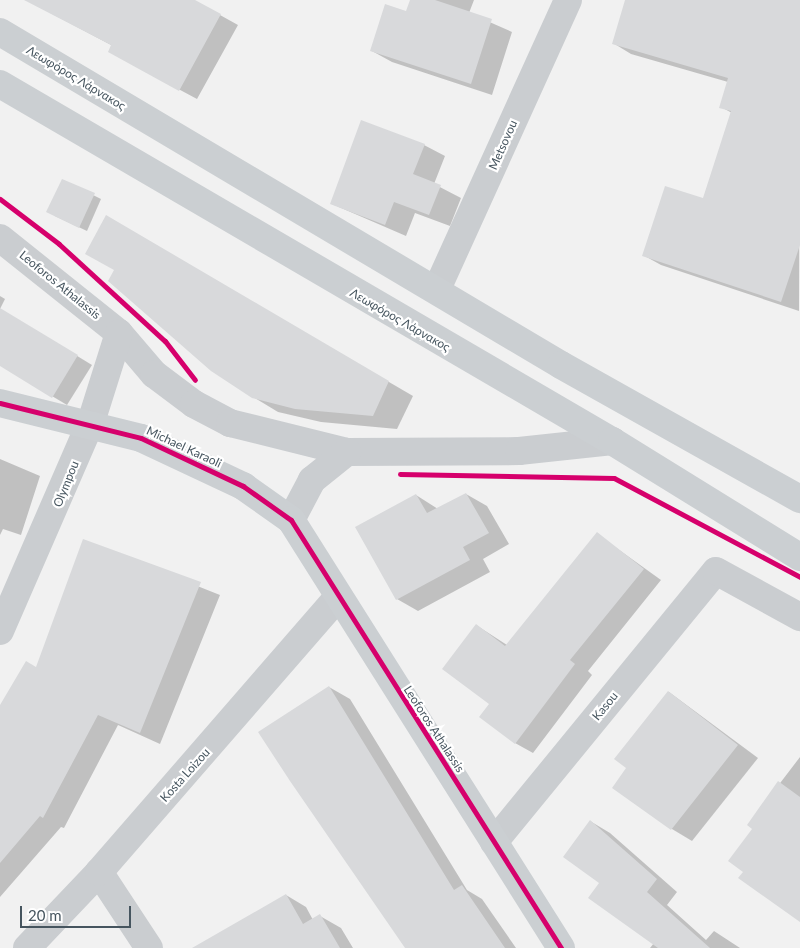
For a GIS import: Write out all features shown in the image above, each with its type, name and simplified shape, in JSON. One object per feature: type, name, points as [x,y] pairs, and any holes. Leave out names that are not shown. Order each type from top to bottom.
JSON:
[{"type":"main road","name":"Λεωφόρος Λάρνακος","points":[[0,32],[437,289],[800,499]]},
{"type":"main road","name":"Λεωφόρος Λάρνακος","points":[[0,84],[612,442],[800,557]]},
{"type":"main road","name":"Michael Karaoli","points":[[0,403],[91,422],[194,462],[243,486],[291,520]]},
{"type":"main road","name":"Leoforos Athalassis","points":[[291,520],[561,948]]},
{"type":"street","name":"Metsovou","points":[[437,289],[568,0]]},
{"type":"street","name":"Leoforos Athalassis","points":[[0,238],[119,332]]},
{"type":"street","points":[[119,332],[154,374],[230,423],[347,452],[519,451],[612,442]]},
{"type":"street","name":"Olympou","points":[[0,631],[91,422],[119,332]]},
{"type":"street","points":[[291,520],[312,480],[347,452]]},
{"type":"street","name":"Kasou","points":[[494,842],[716,571],[800,618]]},
{"type":"street","name":"Kosta Loizou","points":[[27,948],[99,872],[338,597]]},
{"type":"street","points":[[99,872],[149,948]]},
{"type":"building","points":[[24,0],[195,0],[221,14],[179,91],[108,52],[111,45]]},
{"type":"building","points":[[410,0],[435,0],[492,19],[471,84],[370,51],[385,4],[406,11]]},
{"type":"building","points":[[625,0],[800,0],[800,245],[781,302],[642,256],[665,186],[703,198],[731,111],[719,108],[728,78],[612,44]]},
{"type":"building","points":[[361,120],[425,144],[413,174],[441,185],[429,215],[394,202],[385,225],[330,204]]},
{"type":"building","points":[[62,179],[95,193],[79,228],[46,212]]},
{"type":"building","points":[[106,215],[389,381],[373,416],[295,409],[252,398],[211,371],[108,281],[114,270],[85,254]]},
{"type":"building","points":[[0,308],[78,355],[52,398],[0,366]]},
{"type":"building","points":[[466,493],[489,533],[463,547],[470,560],[396,600],[355,527],[416,494],[427,513]]},
{"type":"building","points":[[597,532],[644,569],[570,660],[575,664],[515,744],[479,717],[489,704],[442,669],[476,624],[505,646]]},
{"type":"building","points":[[83,539],[201,582],[140,733],[98,715],[43,818],[40,816],[0,863],[0,705],[26,661],[36,667]]},
{"type":"building","points":[[329,686],[454,890],[462,885],[505,948],[405,948],[290,781],[258,732]]},
{"type":"building","points":[[668,691],[738,745],[671,830],[612,788],[626,768],[614,759]]},
{"type":"building","points":[[778,781],[800,797],[800,922],[738,878],[743,872],[728,861],[752,829],[747,825]]},
{"type":"building","points":[[590,820],[657,879],[647,892],[710,948],[658,948],[588,898],[599,883],[563,857]]},
{"type":"building","points":[[286,894],[303,924],[320,914],[340,948],[192,948]]},
{"type":"cycle path","points":[[0,199],[59,244],[165,341],[195,380]]},
{"type":"cycle path","points":[[0,403],[141,438],[243,486],[291,520],[561,948]]},
{"type":"cycle path","points":[[400,474],[614,478],[800,577]]}]
